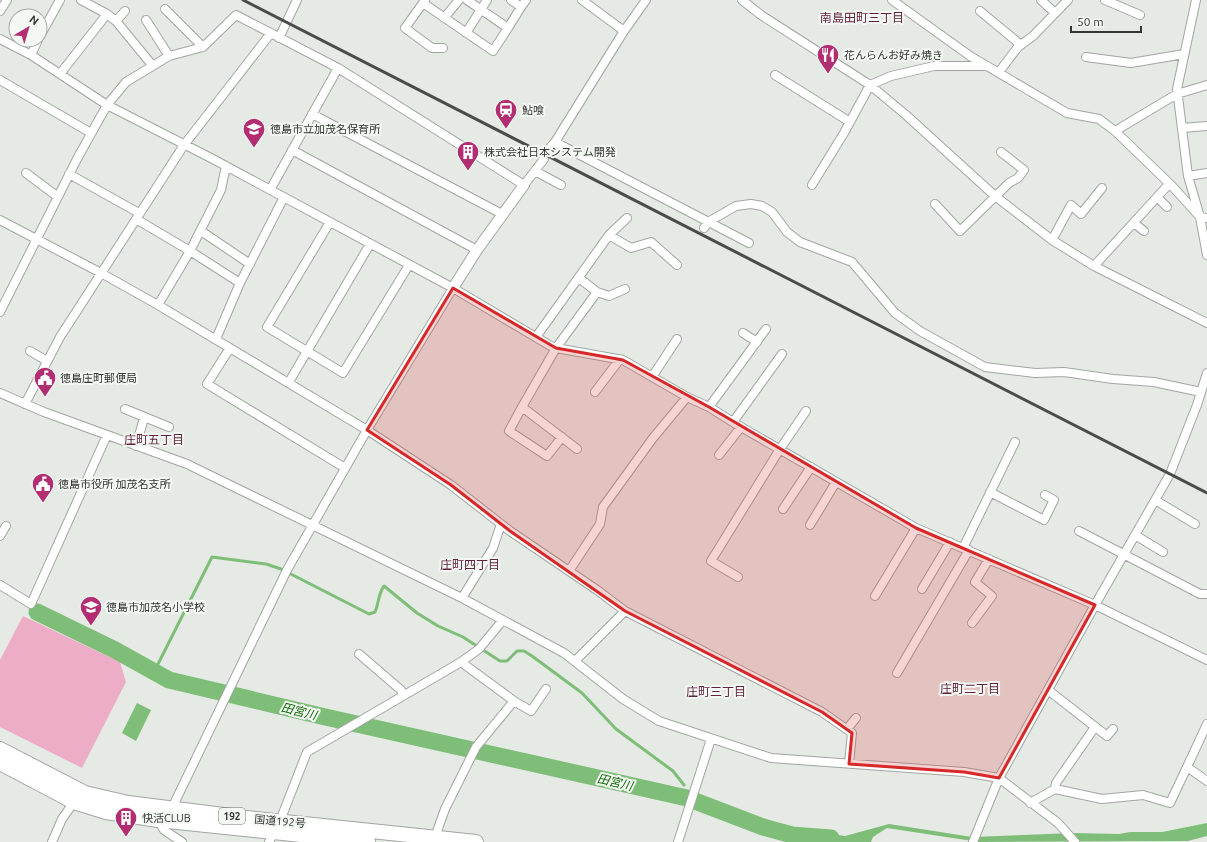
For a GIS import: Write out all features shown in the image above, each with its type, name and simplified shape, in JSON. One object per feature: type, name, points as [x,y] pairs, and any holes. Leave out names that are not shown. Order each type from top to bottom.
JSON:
[{"type":"highway","name":"国道192号","points":[[0,749],[85,793],[128,803],[172,808],[274,832],[435,837],[476,842]]},
{"type":"highway","name":"国道192号","points":[[0,763],[74,802],[114,813],[158,820],[368,842]]},
{"type":"street","points":[[0,11],[7,0]]},
{"type":"street","points":[[48,22],[60,0]]},
{"type":"street","points":[[81,0],[107,14],[116,21],[152,65]]},
{"type":"street","points":[[279,38],[297,0]]},
{"type":"street","points":[[444,18],[458,0]]},
{"type":"street","points":[[467,0],[508,28]]},
{"type":"street","points":[[466,33],[487,0]]},
{"type":"street","points":[[443,48],[432,48],[405,28],[424,2],[444,18],[493,51],[523,3],[511,0]]},
{"type":"street","points":[[582,0],[624,31]]},
{"type":"street","points":[[548,150],[555,142],[624,31],[646,0]]},
{"type":"street","points":[[742,0],[767,19],[870,85],[906,115],[995,196],[1052,240],[1094,266],[1207,323]]},
{"type":"street","points":[[892,0],[970,56],[1067,113],[1099,119],[1115,131],[1204,218]]},
{"type":"street","points":[[1041,0],[1055,13]]},
{"type":"street","points":[[998,72],[1021,45],[1033,36],[1068,0]]},
{"type":"street","points":[[1105,0],[1140,14]]},
{"type":"street","points":[[1194,1],[1177,94],[1188,176],[1204,218],[1207,255]]},
{"type":"street","points":[[165,9],[203,48]]},
{"type":"street","points":[[116,21],[125,11]]},
{"type":"street","points":[[980,11],[1021,45]]},
{"type":"street","points":[[60,74],[107,14]]},
{"type":"street","points":[[0,312],[69,174],[107,105],[126,82],[152,65],[169,56],[203,48],[236,15],[338,68],[524,185]]},
{"type":"street","points":[[146,20],[169,56]]},
{"type":"street","points":[[24,404],[60,337],[184,145],[271,33]]},
{"type":"street","points":[[0,40],[31,55],[107,105],[226,166],[453,288],[536,338],[556,348],[620,359],[687,397],[709,406],[741,427],[916,528],[1095,605],[1207,660]]},
{"type":"street","points":[[31,55],[34,48]]},
{"type":"street","points":[[1086,57],[1131,62],[1184,54]]},
{"type":"street","points":[[812,185],[850,122],[870,85],[891,76],[934,66],[989,66]]},
{"type":"street","points":[[270,190],[338,68]]},
{"type":"street","points":[[775,75],[850,122]]},
{"type":"street","points":[[0,80],[14,86],[91,133]]},
{"type":"street","points":[[1115,131],[1177,94],[1207,85]]},
{"type":"street","points":[[312,114],[502,214]]},
{"type":"street","points":[[1182,128],[1207,126]]},
{"type":"street","points":[[555,142],[706,225],[749,243]]},
{"type":"street","points":[[292,150],[477,250]]},
{"type":"street","points":[[935,204],[960,231],[1009,183],[1018,178],[1024,170],[1001,152]]},
{"type":"street","points":[[172,808],[286,573],[312,524],[367,430],[477,250],[502,214],[544,159]]},
{"type":"street","points":[[158,305],[201,231],[221,190],[226,166]]},
{"type":"street","points":[[535,171],[561,185]]},
{"type":"street","points":[[26,173],[58,197]]},
{"type":"street","points":[[1188,176],[1207,173]]},
{"type":"street","points":[[69,174],[240,283]]},
{"type":"street","points":[[1094,266],[1170,184]]},
{"type":"street","points":[[1052,240],[1071,205],[1081,214],[1102,188]]},
{"type":"street","points":[[216,339],[240,283],[284,197]]},
{"type":"street","points":[[1157,197],[1167,207]]},
{"type":"street","points":[[706,225],[736,206],[750,204],[762,206],[772,212],[787,232],[800,242],[852,262],[895,313],[920,330],[985,367],[1035,373],[1064,372],[1114,379],[1154,382],[1201,392]]},
{"type":"street","points":[[536,338],[609,235],[627,218]]},
{"type":"street","points":[[0,220],[158,305],[367,430],[451,485],[501,524],[625,611],[822,712],[852,733],[849,764]]},
{"type":"street","points":[[330,222],[267,326],[343,373],[409,265]]},
{"type":"street","points":[[1134,223],[1144,231]]},
{"type":"street","points":[[201,231],[250,264]]},
{"type":"street","points":[[609,235],[631,248],[651,242],[677,265]]},
{"type":"street","points":[[289,382],[370,244]]},
{"type":"street","points":[[579,278],[597,292],[609,296],[625,289]]},
{"type":"street","points":[[562,437],[546,456],[509,431],[556,348],[597,292]]},
{"type":"street","points":[[709,406],[766,329]]},
{"type":"street","points":[[743,333],[757,342]]},
{"type":"street","points":[[652,377],[677,339]]},
{"type":"street","points":[[230,348],[207,384],[345,468]]},
{"type":"street","points":[[30,351],[38,354],[47,361]]},
{"type":"street","points":[[733,422],[782,354]]},
{"type":"street","points":[[595,392],[620,359]]},
{"type":"street","points":[[973,842],[999,778],[1174,466],[1207,373]]},
{"type":"street","points":[[0,393],[24,404],[188,464],[462,598],[564,653],[623,699],[659,722],[771,758],[964,772],[999,778],[1068,832],[1075,842]]},
{"type":"street","points":[[569,571],[600,524],[603,507],[653,438],[687,397]]},
{"type":"street","points":[[522,407],[577,449]]},
{"type":"street","points":[[125,409],[169,427]]},
{"type":"street","points":[[738,577],[711,561],[780,449],[806,411]]},
{"type":"street","points":[[136,446],[144,418]]},
{"type":"street","points":[[719,455],[741,427]]},
{"type":"street","points":[[0,585],[32,604],[107,435]]},
{"type":"street","points":[[897,673],[966,549],[990,492],[1016,442]]},
{"type":"street","points":[[783,509],[811,467]]},
{"type":"street","points":[[810,525],[836,482]]},
{"type":"street","points":[[990,492],[1044,520],[1054,500],[1045,495]]},
{"type":"street","points":[[1155,500],[1195,524]]},
{"type":"street","points":[[462,598],[494,548],[501,524]]},
{"type":"street","points":[[0,536],[6,526]]},
{"type":"street","points":[[875,596],[916,528]]},
{"type":"street","points":[[1079,531],[1200,594],[1207,594]]},
{"type":"street","points":[[1135,535],[1163,552]]},
{"type":"street","points":[[922,589],[950,542]]},
{"type":"street","points":[[972,623],[992,596],[975,582],[989,559]]},
{"type":"street","points":[[575,662],[625,611]]},
{"type":"street","points":[[274,832],[307,752],[461,662],[480,648],[504,620]]},
{"type":"street","points":[[359,654],[401,690],[403,696]]},
{"type":"street","points":[[461,662],[514,701],[531,711],[546,690]]},
{"type":"street","points":[[1048,690],[1107,736],[1112,729]]},
{"type":"street","points":[[435,837],[445,809],[474,749],[514,701]]},
{"type":"street","points":[[847,729],[856,718]]},
{"type":"street","points":[[1030,803],[1055,789],[1102,799],[1143,795],[1170,803],[1207,724]]},
{"type":"street","points":[[1055,789],[1056,783],[1095,727]]},
{"type":"street","points":[[678,842],[711,739]]},
{"type":"street","points":[[1187,767],[1207,781]]},
{"type":"street","points":[[52,842],[62,819],[74,802]]},
{"type":"street","points":[[158,820],[164,830],[182,842]]},
{"type":"highlighted area","points":[[453,288],[556,348],[623,360],[709,407],[916,528],[1095,605],[999,778],[964,772],[849,764],[852,733],[822,712],[625,611],[510,531],[451,485],[367,430]]},
{"type":"shaded area","points":[[23,616],[120,662],[126,682],[82,768],[0,727],[0,660]]},
{"type":"shaded area","points":[[137,703],[151,710],[136,741],[122,733]]},
{"type":"shaded area","points":[[1207,823],[1207,836],[1188,841],[979,842],[887,828],[873,837],[871,842],[821,842],[808,840],[810,831],[845,836],[889,824],[972,837],[1074,833],[1119,834],[1130,832],[1162,832]]},
{"type":"waterway","points":[[154,672],[212,557],[266,564],[281,569],[369,614],[375,612],[384,586],[417,613],[438,626],[463,637],[500,661],[507,661],[517,651],[524,651],[532,656],[582,693],[616,729],[673,771],[684,785]]},
{"type":"waterway","name":"田宮川","points":[[37,612],[115,650],[169,680],[321,716],[687,798],[763,827],[792,835],[831,838]]},
{"type":"waterway","name":"田宮川","points":[[686,793],[687,798]]},
{"type":"railway","points":[[243,0],[1207,493]]},
{"type":"place","name":"花んらんお好み焼き","points":[[828,74]]},
{"type":"place","name":"鮎喰","points":[[506,130]]},
{"type":"place","name":"徳島市立加茂名保育所","points":[[254,148]]},
{"type":"place","name":"株式会社日本システム開発","points":[[468,172]]},
{"type":"place","name":"徳島庄町郵便局","points":[[45,398]]},
{"type":"place","name":"徳島市役所 加茂名支所","points":[[43,504]]},
{"type":"place","name":"徳島市加茂名小学校","points":[[91,626]]},
{"type":"place","name":"快活CLUB","points":[[126,838]]},
{"type":"district","name":"南島田町三丁目","points":[[862,17]]},
{"type":"district","name":"庄町五丁目","points":[[154,439]]},
{"type":"district","name":"庄町四丁目","points":[[470,564]]},
{"type":"district","name":"庄町二丁目","points":[[970,688]]},
{"type":"district","name":"庄町三丁目","points":[[716,691]]}]
